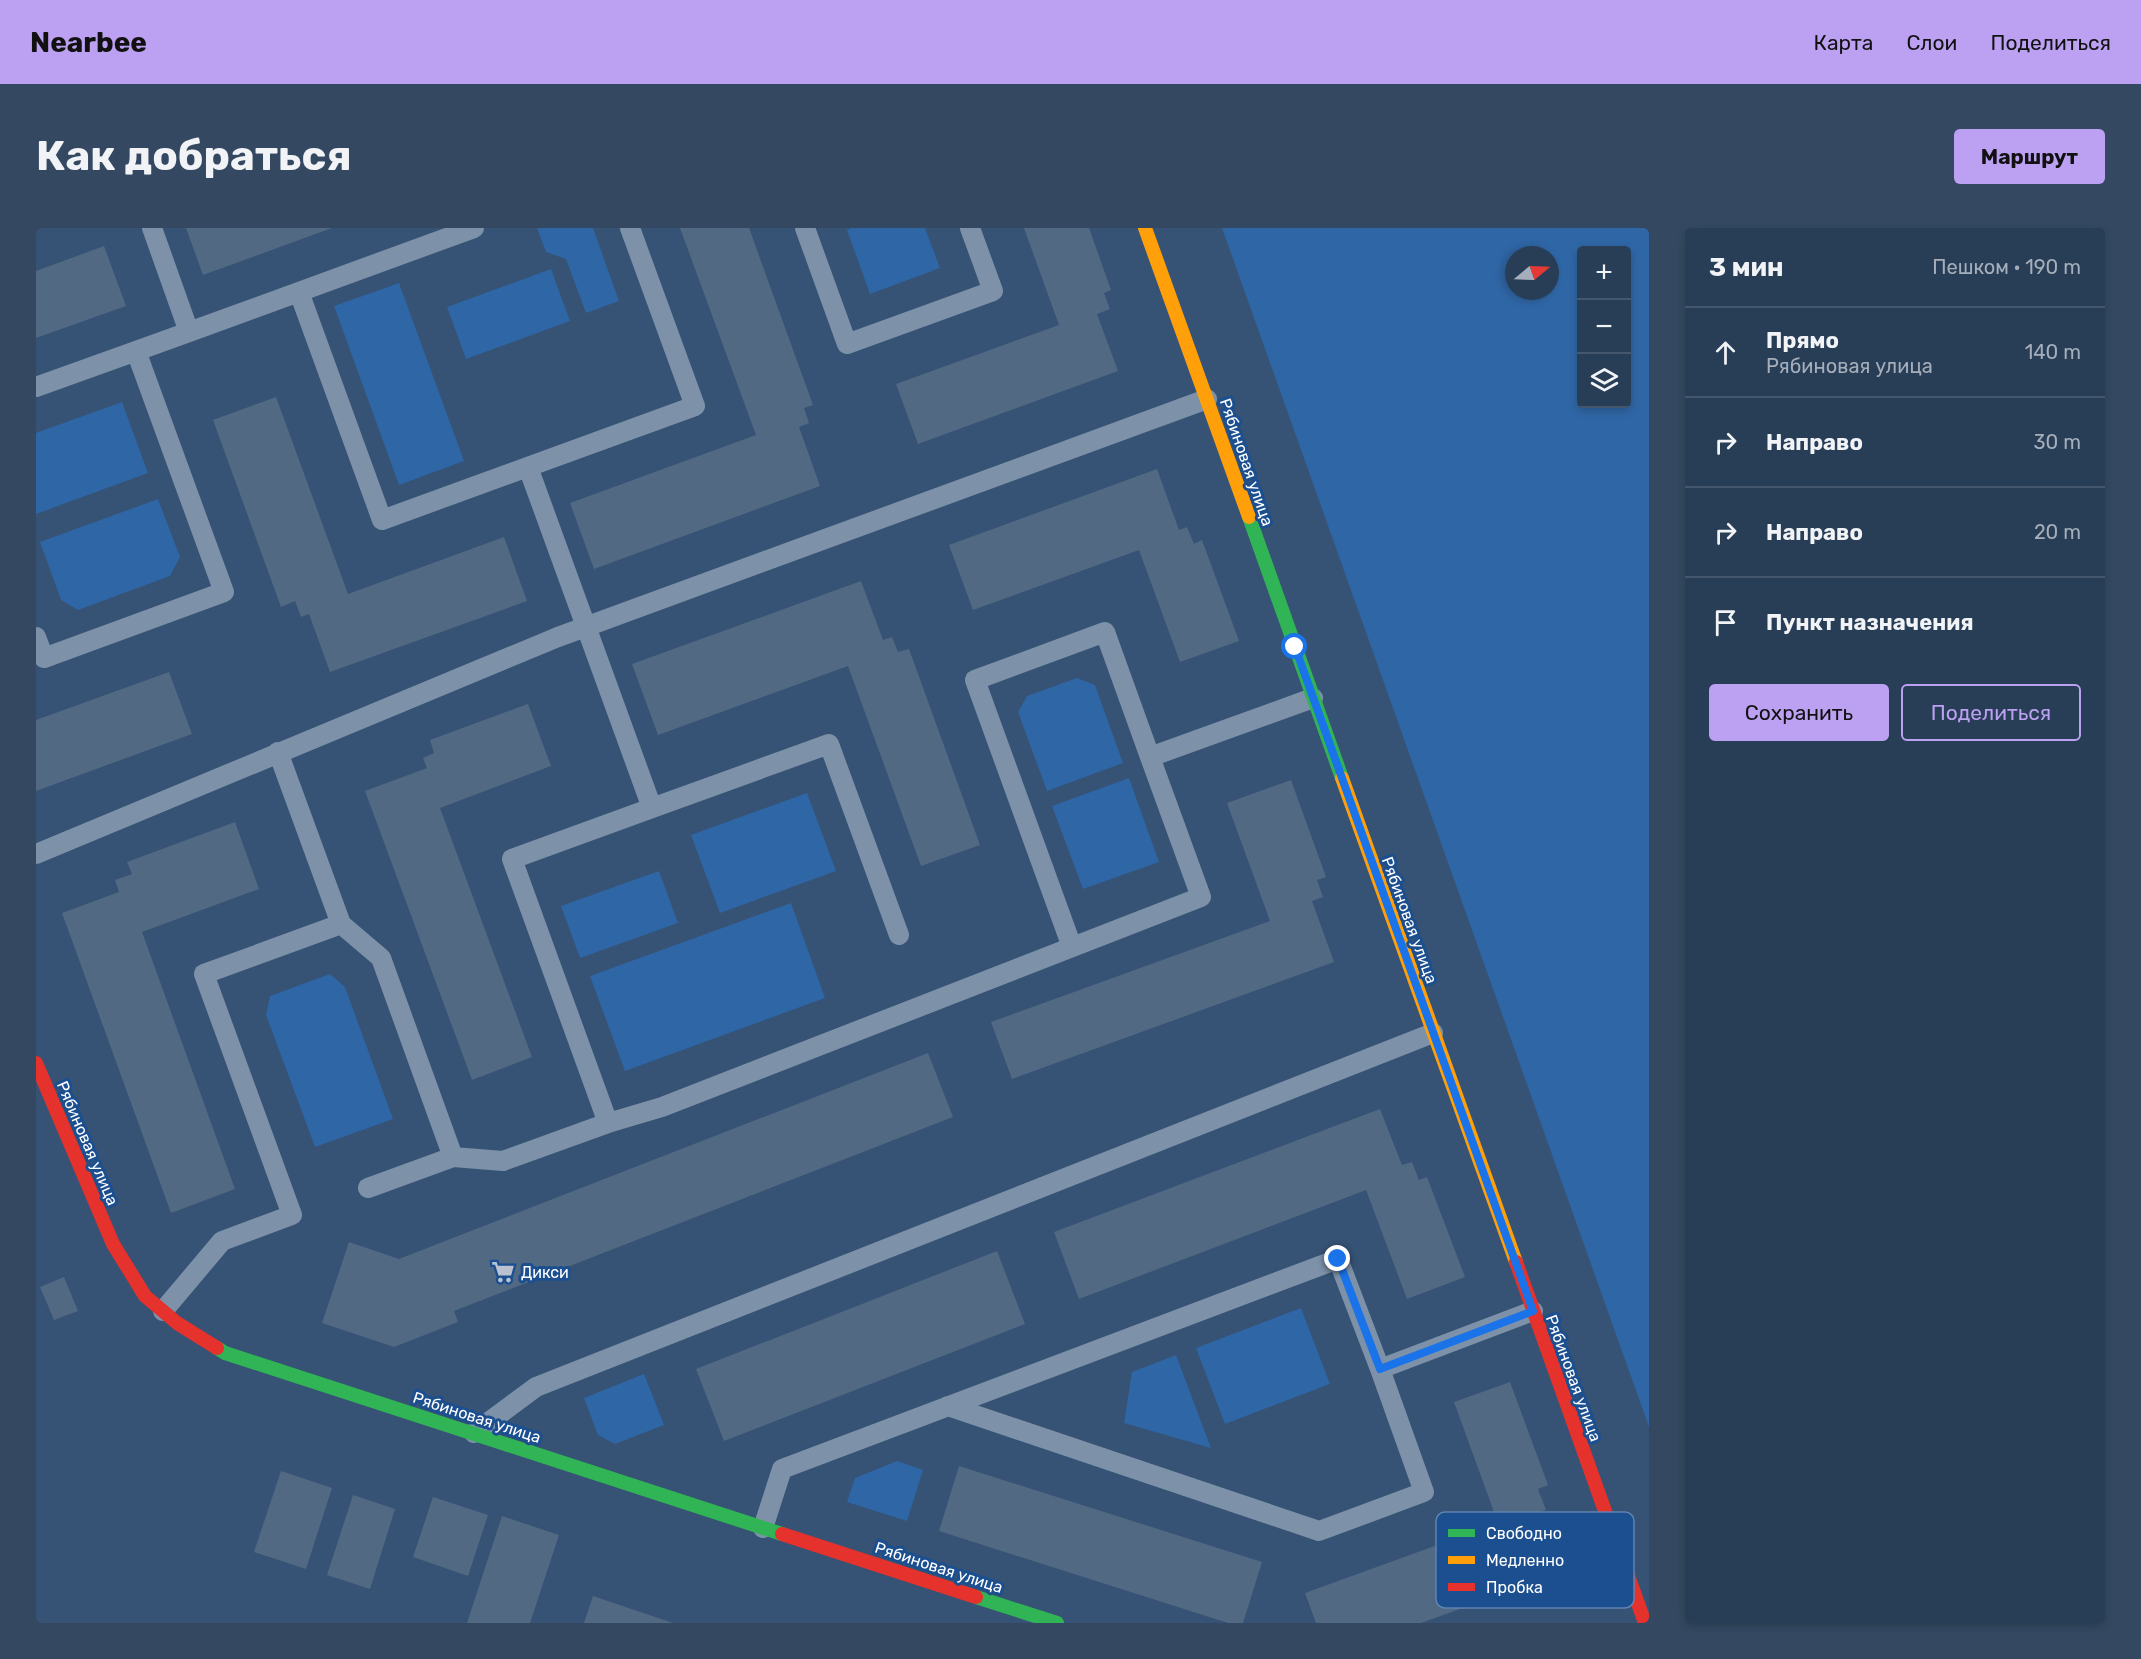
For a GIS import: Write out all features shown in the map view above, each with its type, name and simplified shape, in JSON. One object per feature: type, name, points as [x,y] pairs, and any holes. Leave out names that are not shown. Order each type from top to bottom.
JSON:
[{"type":"street","name":"Рябиновая улица","points":[[1145,228],[1605,1512]]},
{"type":"street","name":"Рябиновая улица","points":[[36,1063],[113,1244],[145,1296],[177,1323],[225,1353],[1057,1623]]},
{"type":"street","name":"Рябиновая улица","points":[[1634,1592],[1645,1623]]},
{"type":"lane","points":[[152,228],[189,332]]},
{"type":"lane","points":[[36,387],[474,228]]},
{"type":"lane","points":[[299,292],[382,520],[695,406],[630,228]]},
{"type":"lane","points":[[805,228],[847,344],[993,291],[970,228]]},
{"type":"lane","points":[[36,637],[44,658],[224,592],[136,351]]},
{"type":"lane","points":[[36,854],[278,752],[586,627],[1207,399]]},
{"type":"lane","points":[[528,466],[652,808]]},
{"type":"lane","points":[[368,1188],[453,1157],[503,1161],[673,1102],[1201,897],[1105,632],[975,680],[1072,947]]},
{"type":"lane","points":[[1150,757],[1313,698]]},
{"type":"lane","points":[[608,1123],[512,859],[829,744],[898,935]]},
{"type":"lane","points":[[278,752],[341,924],[381,958],[453,1157]]},
{"type":"lane","points":[[163,1311],[222,1241],[292,1215],[204,974],[341,924]]},
{"type":"lane","points":[[474,1433],[536,1387],[1433,1033]]},
{"type":"lane","points":[[763,1527],[782,1469],[948,1406],[1338,1259],[1424,1492],[1319,1531],[948,1406]]},
{"type":"lane","points":[[1380,1369],[1533,1311]]},
{"type":"shaded area","points":[[537,228],[593,228],[619,301],[586,313],[566,259],[546,252]]},
{"type":"shaded area","points":[[851,228],[925,228],[940,268],[870,294],[847,230]]},
{"type":"shaded area","points":[[1222,228],[1649,228],[1649,1427]]},
{"type":"shaded area","points":[[551,269],[570,321],[466,359],[447,307]]},
{"type":"shaded area","points":[[399,283],[464,461],[399,485],[334,306]]},
{"type":"shaded area","points":[[122,402],[148,473],[36,514],[36,433]]},
{"type":"shaded area","points":[[158,499],[180,557],[170,576],[78,610],[61,600],[40,542]]},
{"type":"shaded area","points":[[1077,678],[1095,685],[1123,763],[1047,791],[1018,712],[1027,696]]},
{"type":"shaded area","points":[[1129,778],[1159,862],[1083,889],[1052,806]]},
{"type":"shaded area","points":[[807,793],[836,871],[720,913],[691,835]]},
{"type":"shaded area","points":[[659,871],[678,923],[580,958],[561,906]]},
{"type":"shaded area","points":[[791,903],[825,998],[625,1071],[590,976]]},
{"type":"shaded area","points":[[330,974],[345,987],[393,1119],[315,1147],[266,1015],[270,996]]},
{"type":"shaded area","points":[[1301,1308],[1330,1384],[1225,1424],[1196,1348]]},
{"type":"shaded area","points":[[1176,1355],[1211,1448],[1124,1423],[1132,1372]]},
{"type":"shaded area","points":[[644,1374],[664,1425],[615,1444],[598,1435],[584,1398]]},
{"type":"shaded area","points":[[897,1461],[923,1470],[907,1521],[847,1502],[855,1478]]},
{"type":"building","points":[[186,228],[332,228],[203,275]]},
{"type":"building","points":[[680,228],[749,228],[813,405],[804,408],[809,423],[799,427],[820,486],[594,569],[570,503],[756,435]]},
{"type":"building","points":[[1024,228],[1089,228],[1111,290],[1104,293],[1110,309],[1097,314],[1118,371],[918,444],[896,384],[1059,325]]},
{"type":"building","points":[[104,246],[126,306],[36,338],[36,271]]},
{"type":"building","points":[[276,397],[348,594],[504,537],[527,601],[330,672],[309,614],[301,617],[295,601],[281,607],[213,420]]},
{"type":"building","points":[[1157,469],[1179,530],[1187,527],[1194,544],[1202,540],[1239,641],[1180,662],[1139,550],[973,610],[949,545]]},
{"type":"building","points":[[861,581],[883,640],[892,637],[898,652],[909,649],[980,845],[921,866],[848,666],[658,735],[632,664]]},
{"type":"building","points":[[169,672],[192,734],[36,791],[36,720]]},
{"type":"building","points":[[528,704],[551,766],[440,808],[532,1057],[472,1080],[365,791],[427,768],[423,758],[434,753],[430,740]]},
{"type":"building","points":[[1291,780],[1326,877],[1317,880],[1323,897],[1312,901],[1334,962],[1012,1079],[991,1022],[1270,921],[1227,803]]},
{"type":"building","points":[[235,822],[259,889],[142,932],[235,1189],[171,1213],[62,913],[119,892],[115,880],[132,874],[127,862]]},
{"type":"building","points":[[928,1053],[953,1117],[454,1311],[458,1322],[394,1347],[322,1323],[349,1242],[399,1259]]},
{"type":"building","points":[[1380,1109],[1402,1165],[1412,1162],[1419,1180],[1427,1177],[1465,1277],[1407,1299],[1366,1190],[1079,1299],[1054,1232]]},
{"type":"building","points":[[997,1251],[1025,1324],[724,1441],[696,1369]]},
{"type":"building","points":[[64,1277],[78,1311],[54,1320],[40,1287]]},
{"type":"building","points":[[1510,1382],[1548,1485],[1538,1489],[1546,1510],[1494,1512],[1454,1402]]},
{"type":"building","points":[[959,1466],[1262,1562],[1243,1623],[1228,1623],[939,1531]]},
{"type":"building","points":[[281,1471],[332,1488],[306,1569],[254,1552]]},
{"type":"building","points":[[353,1495],[395,1509],[370,1589],[327,1575]]},
{"type":"building","points":[[433,1497],[488,1515],[468,1576],[413,1557]]},
{"type":"building","points":[[502,1516],[559,1535],[530,1623],[467,1623]]},
{"type":"building","points":[[1436,1545],[1436,1608],[1463,1608],[1421,1623],[1316,1623],[1305,1593]]},
{"type":"building","points":[[593,1596],[673,1623],[584,1623]]},
{"type":"traffic: fast","points":[[1249,517],[1342,778]]},
{"type":"traffic: fast","points":[[217,1348],[225,1353],[782,1534]]},
{"type":"traffic: fast","points":[[976,1597],[1057,1623]]},
{"type":"traffic: slow","points":[[1145,228],[1249,517]]},
{"type":"traffic: slow","points":[[1342,778],[1516,1262]]},
{"type":"traffic: jam","points":[[36,1063],[113,1244],[145,1296],[177,1323],[217,1348]]},
{"type":"traffic: jam","points":[[1516,1262],[1605,1512]]},
{"type":"traffic: jam","points":[[782,1534],[976,1597]]},
{"type":"traffic: jam","points":[[1634,1592],[1645,1623]]},
{"type":"place","name":"Дикси","points":[[503,1272]]},
{"type":"route","points":[[1295,647],[1533,1311],[1380,1369],[1338,1259]]}]
